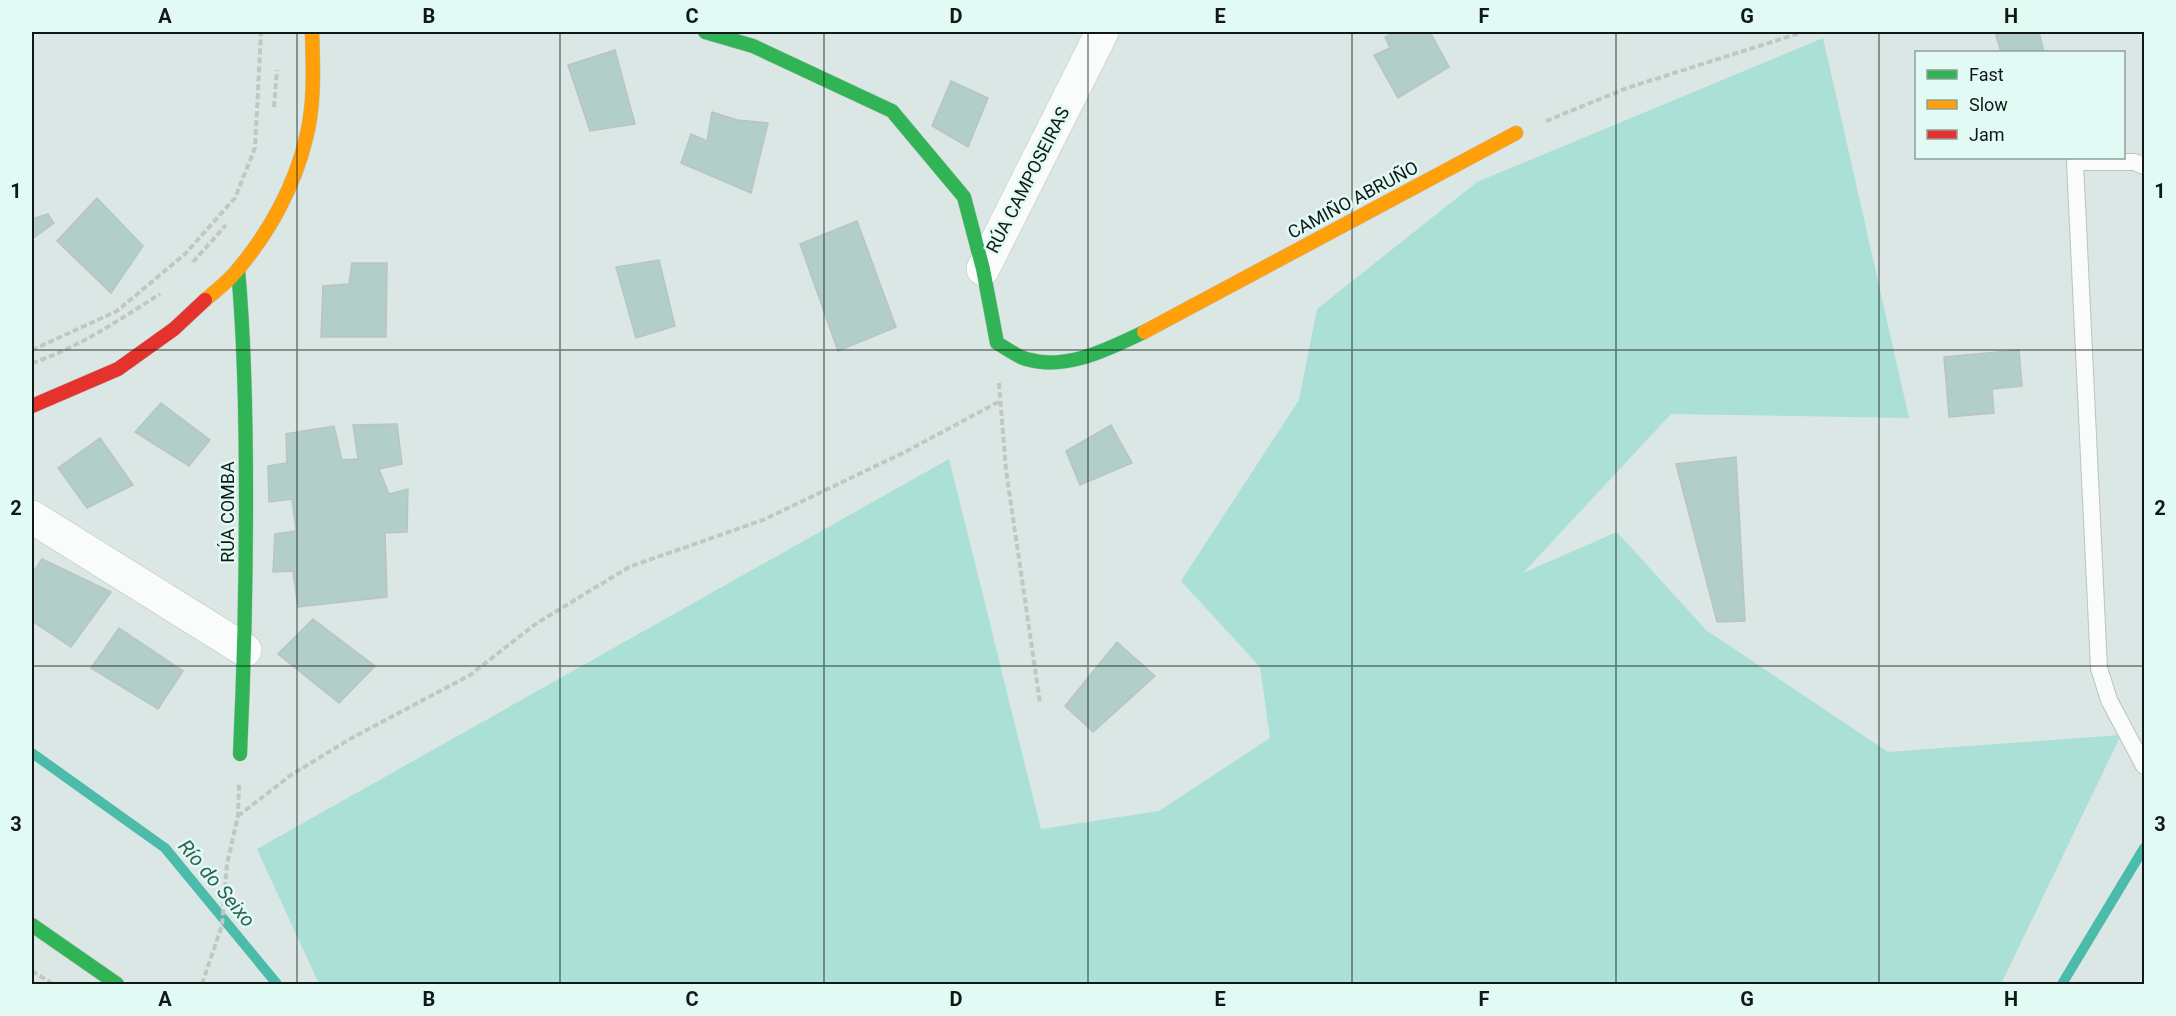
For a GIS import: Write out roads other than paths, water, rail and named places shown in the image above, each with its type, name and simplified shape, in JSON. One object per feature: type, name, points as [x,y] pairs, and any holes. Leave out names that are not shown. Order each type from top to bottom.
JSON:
[{"type":"street","points":[[32,406],[118,369],[174,329],[238,270],[263,236],[293,182],[307,136],[313,81],[312,32]]},
{"type":"street","name":"RÚA CAMPOSEIRAS","points":[[705,32],[753,46],[892,111],[964,197],[983,269]]},
{"type":"street","name":"RÚA CAMPOSEIRAS","points":[[983,269],[1102,32]]},
{"type":"street","name":"CAMIÑO ABRUÑO","points":[[983,269],[997,343],[1025,359],[1056,363],[1100,353],[1170,319],[1516,133]]},
{"type":"street","name":"RÚA COMBA","points":[[238,270],[242,305],[246,429],[245,650],[240,754]]},
{"type":"street","points":[[32,517],[245,650]]},
{"type":"street","points":[[32,925],[117,984]]},
{"type":"lane","points":[[2145,166],[2134,162],[2075,162],[2099,668],[2109,700],[2145,766]]},
{"type":"waterway","name":"Río do Seixo","points":[[32,753],[165,848],[277,984]]},
{"type":"waterway","points":[[2062,984],[2144,848]]}]
